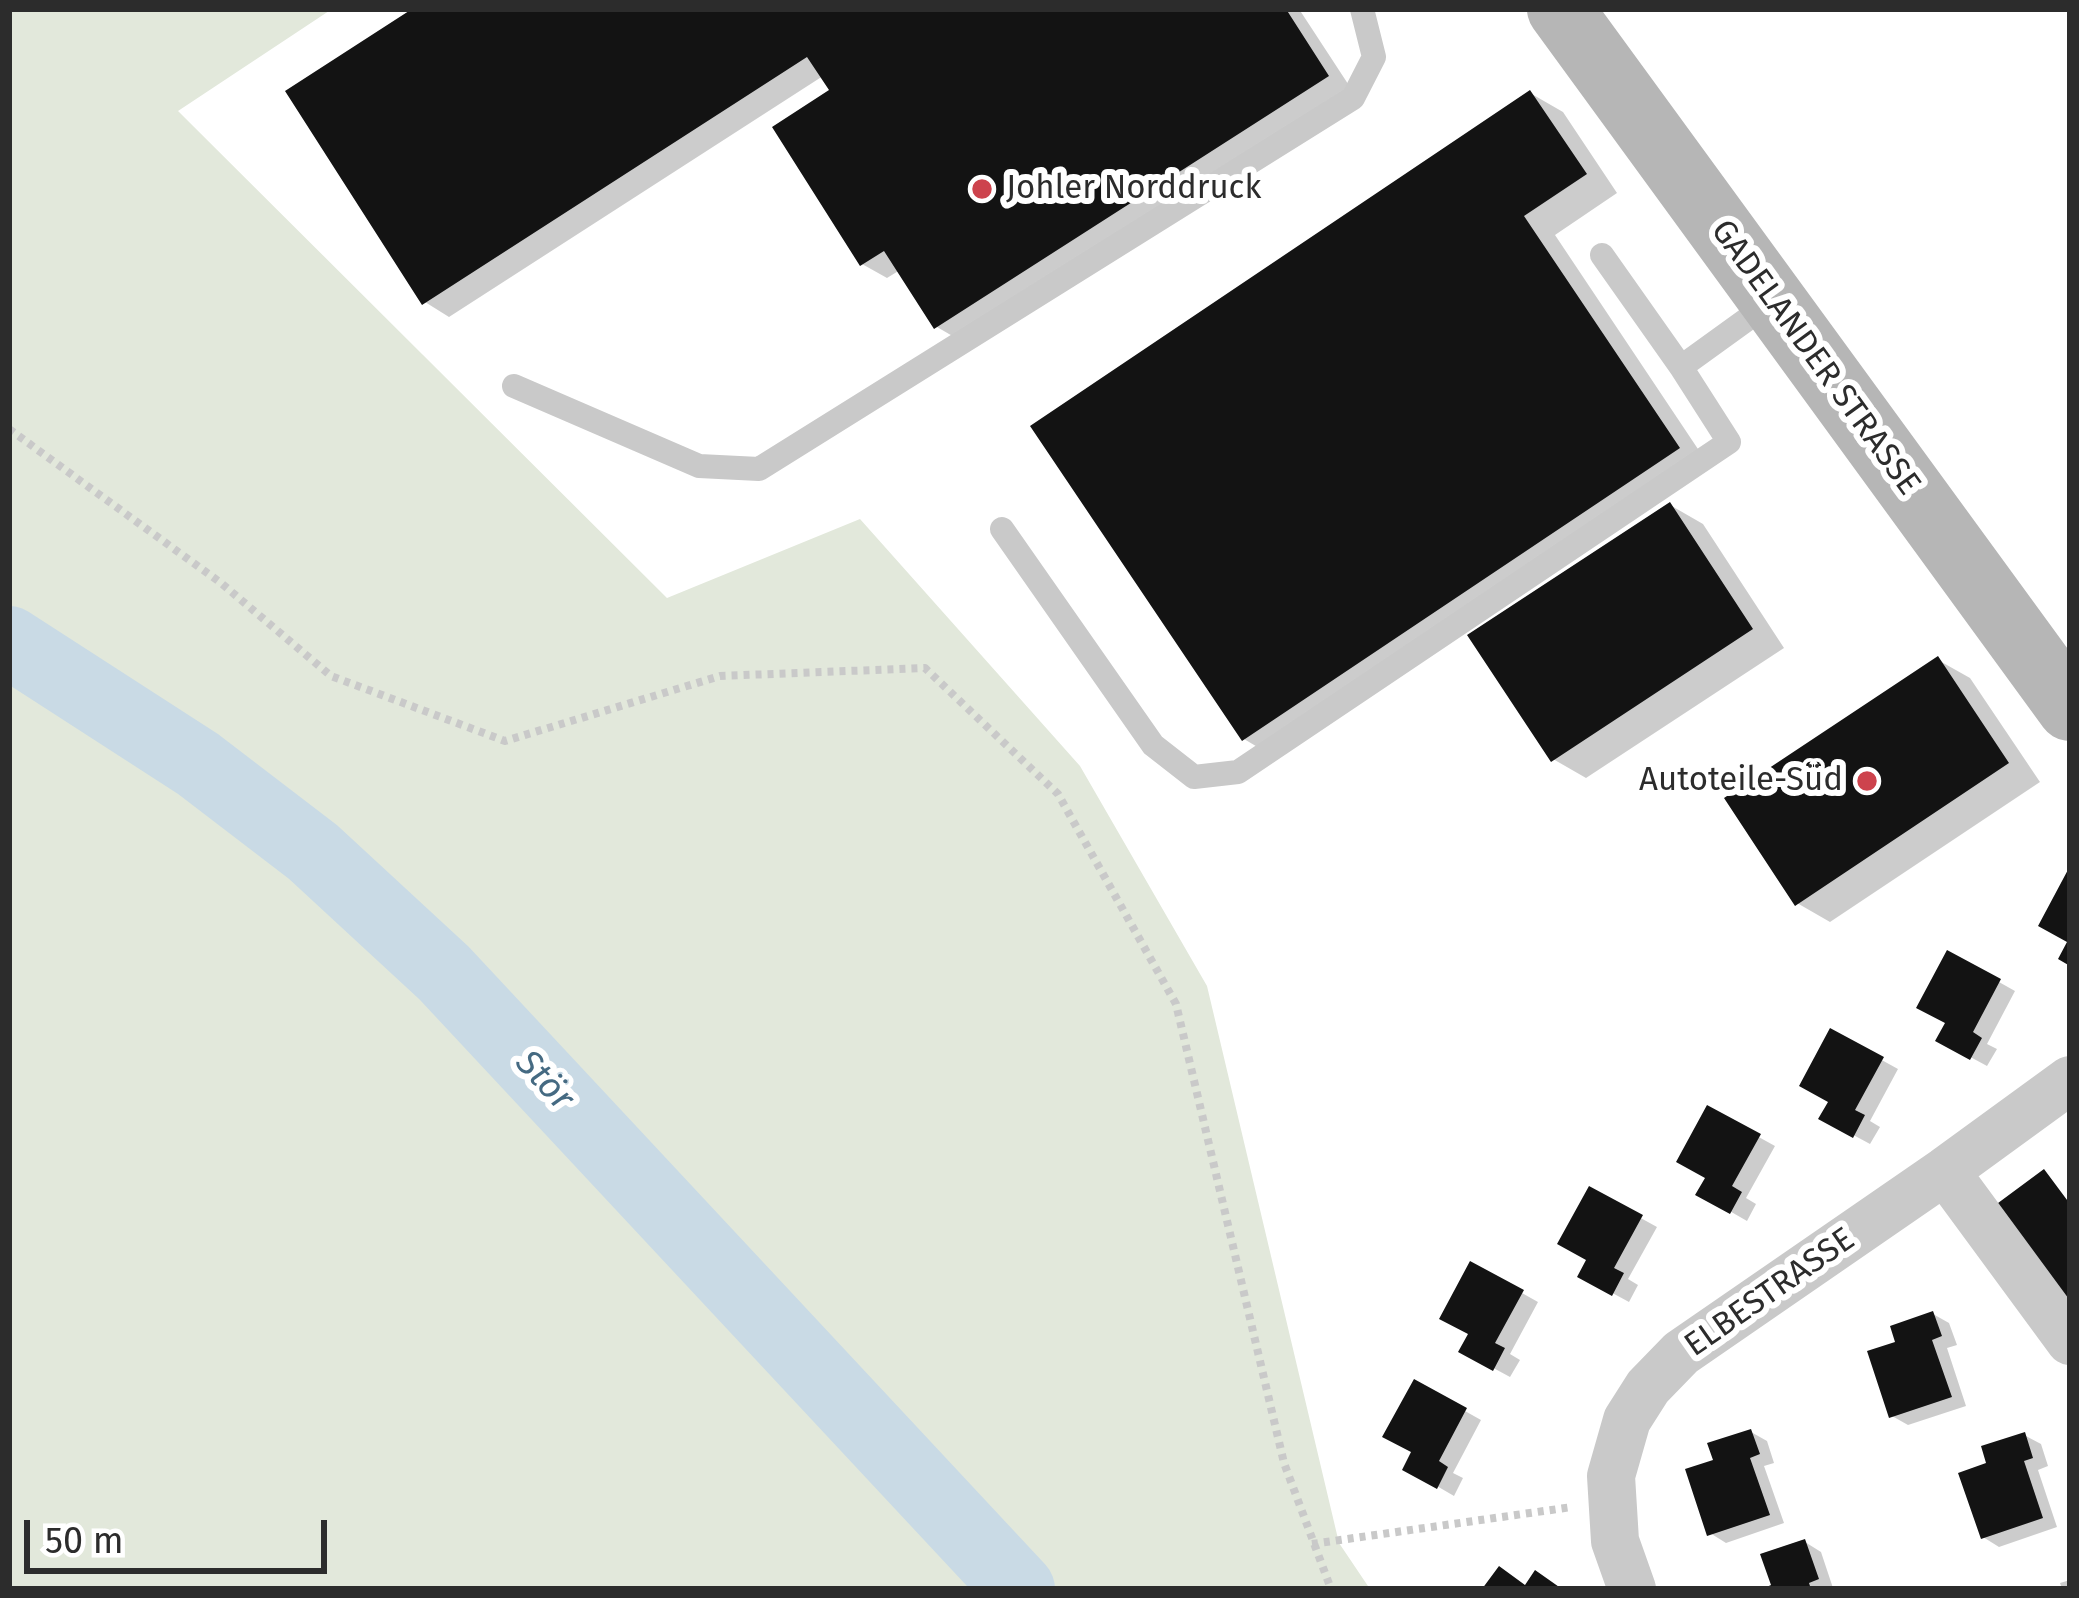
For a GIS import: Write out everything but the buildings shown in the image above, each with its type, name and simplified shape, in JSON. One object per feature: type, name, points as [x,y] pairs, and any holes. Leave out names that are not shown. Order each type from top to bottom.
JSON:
[{"type":"street","name":"GADELANDER STRASSE","points":[[1560,9],[2070,708]]},
{"type":"street","name":"ELBESTRASSE","points":[[1631,1589],[1615,1541],[1610,1476],[1627,1420],[1648,1387],[1681,1353],[2070,1080]]},
{"type":"street","points":[[1945,1171],[2070,1341]]},
{"type":"lane","points":[[514,386],[699,466],[759,469],[1353,98],[1374,57],[1363,9]]},
{"type":"lane","points":[[1002,529],[1154,745],[1194,777],[1238,772],[1729,442],[1603,255]]},
{"type":"lane","points":[[1681,367],[1773,301]]},
{"type":"path","points":[[9,429],[221,583],[331,676],[505,741],[720,676],[925,668],[1058,794],[1176,1004],[1284,1463],[1331,1589]]},
{"type":"path","points":[[1312,1544],[1610,1501]]},
{"type":"shaded area","points":[[9,9],[332,9],[178,111],[667,598],[860,519],[1080,766],[1207,986],[1339,1543],[1370,1589],[9,1589]]},
{"type":"waterway","name":"Stör","points":[[9,642],[198,764],[313,852],[444,973],[1019,1589]]},
{"type":"place","name":"Johler Norddruck","points":[[982,189]]},
{"type":"place","name":"Autoteile-Süd","points":[[1867,781]]}]
